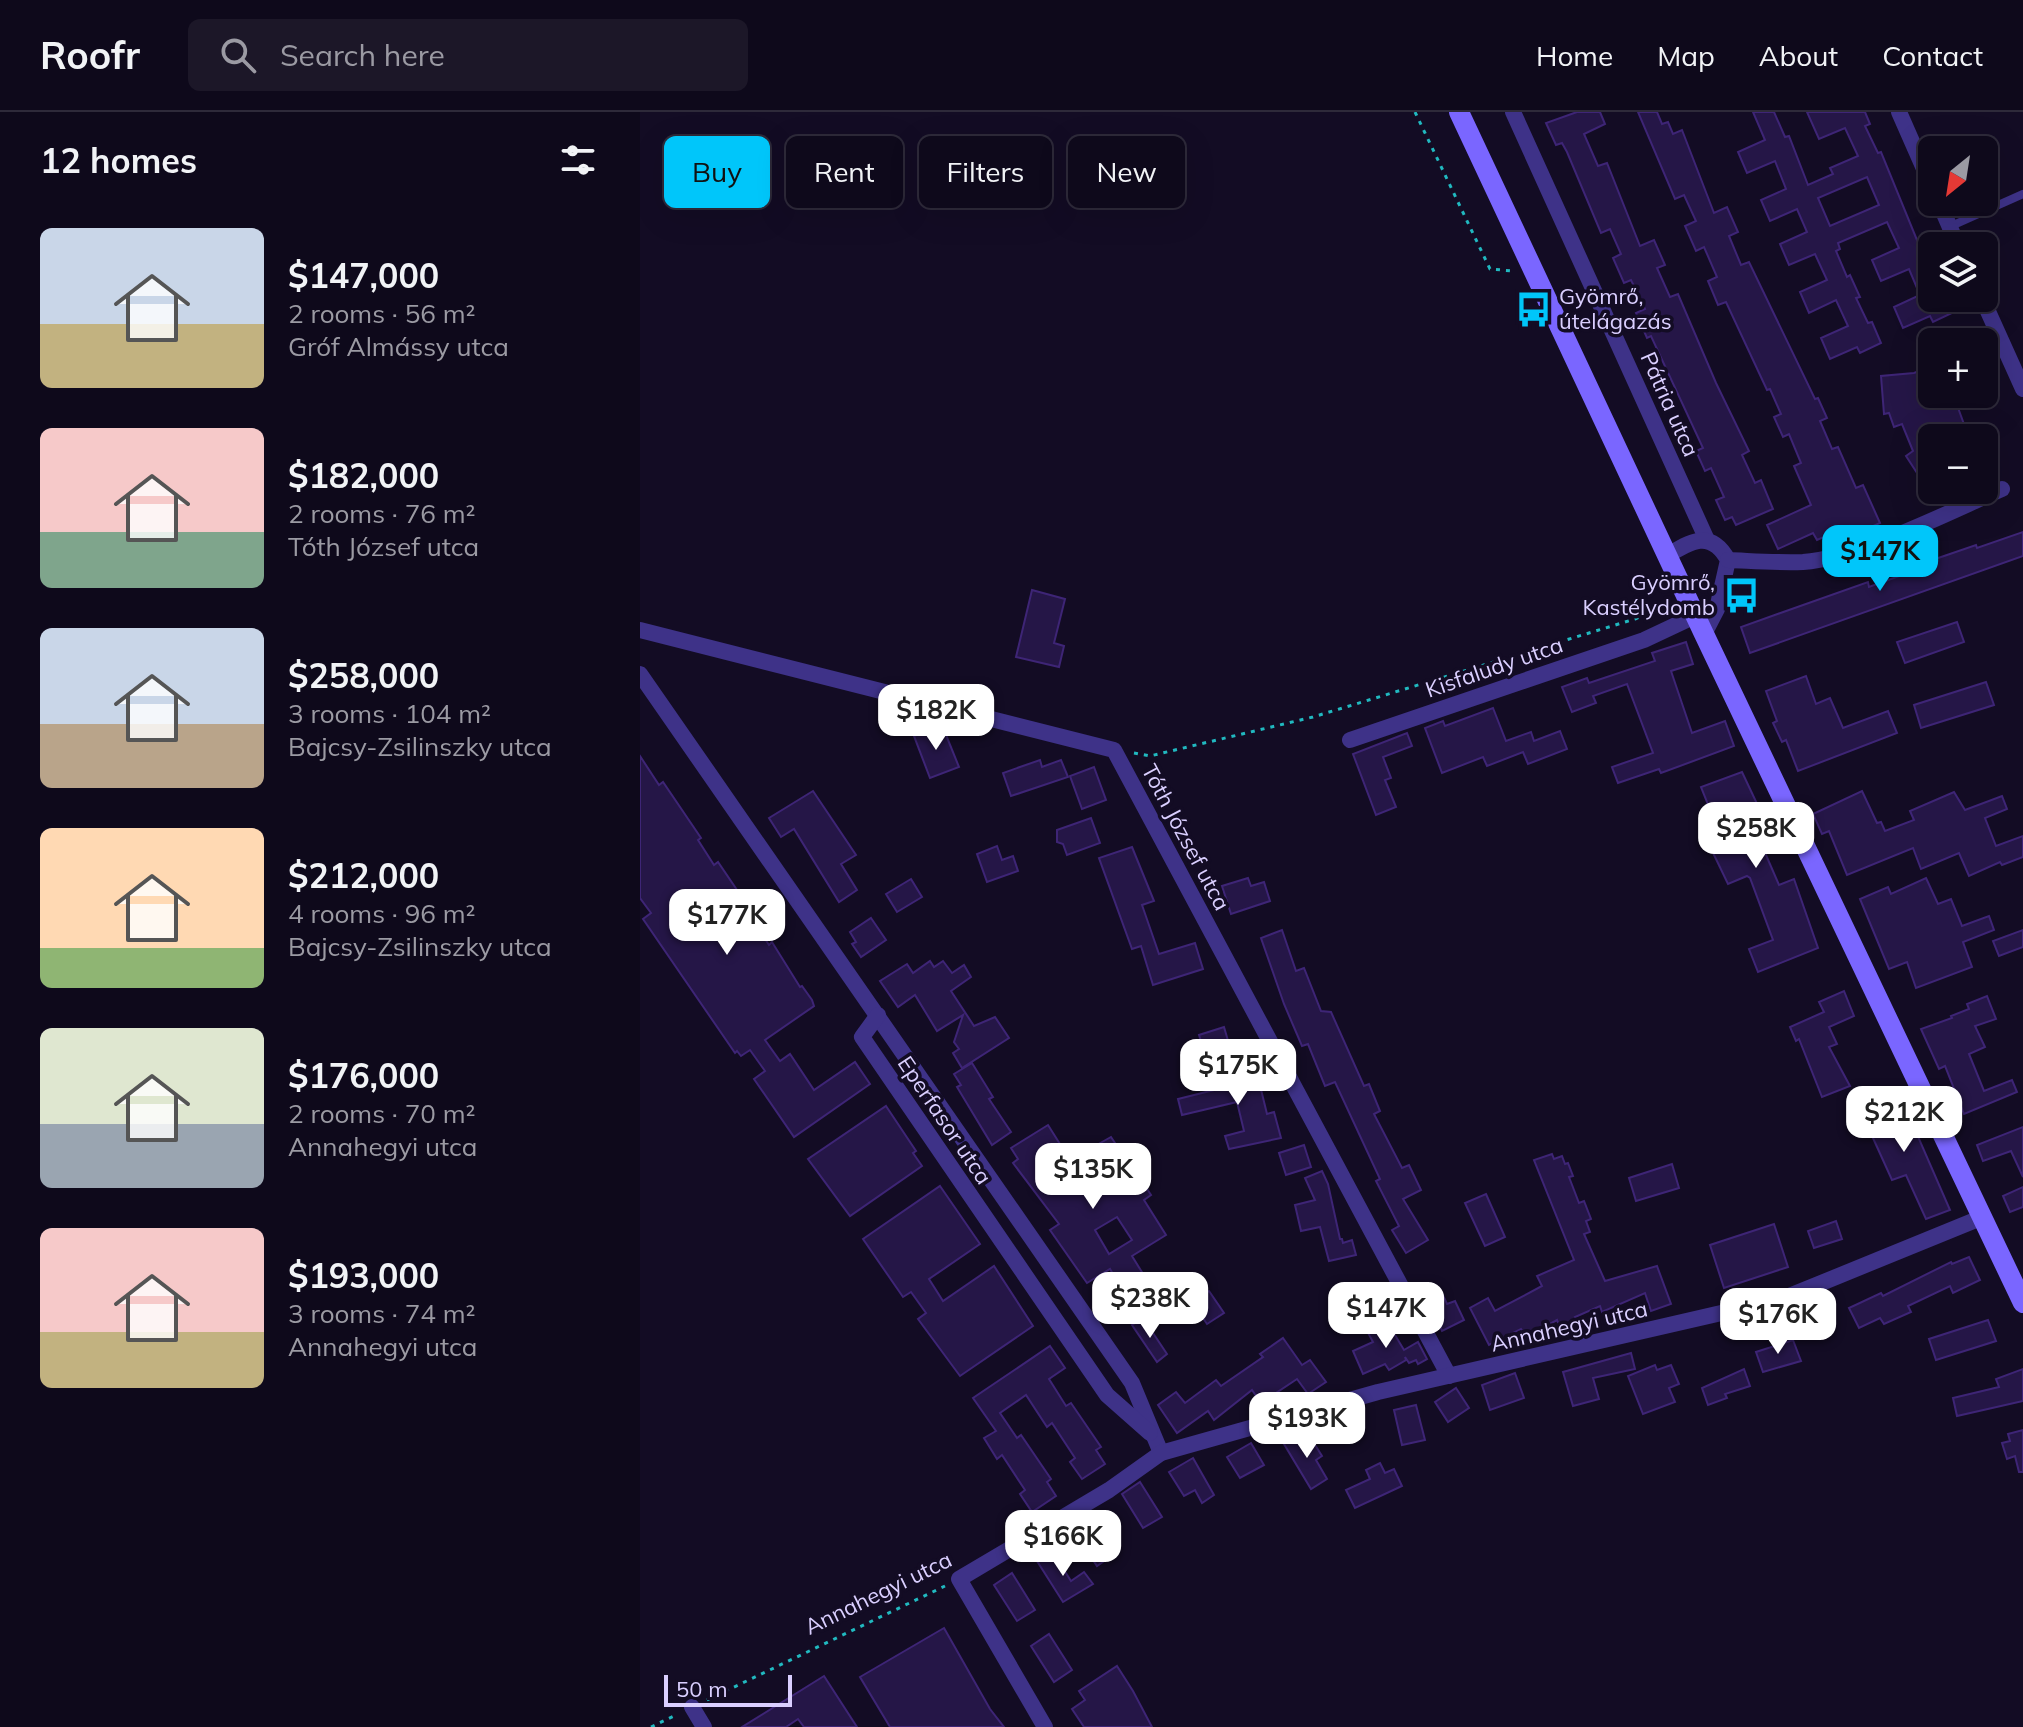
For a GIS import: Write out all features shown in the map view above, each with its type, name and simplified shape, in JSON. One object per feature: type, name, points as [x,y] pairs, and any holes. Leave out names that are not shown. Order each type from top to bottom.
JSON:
[{"type":"main road","points":[[1459,112],[1695,616],[2023,1303]]},
{"type":"street","name":"Pátria utca","points":[[1513,112],[1707,540]]},
{"type":"street","points":[[1899,112],[1918,155]]},
{"type":"street","points":[[1945,216],[1951,232]]},
{"type":"street","points":[[1988,312],[2023,389]]},
{"type":"street","points":[[1728,560],[1804,562],[1821,559],[1871,544],[2002,489]]},
{"type":"street","points":[[1664,549],[1691,540],[1707,540],[1718,547],[1728,560]]},
{"type":"street","points":[[1695,616],[1717,609],[1728,560]]},
{"type":"street","name":"Kisfaludy utca","points":[[1350,740],[1644,640],[1695,616]]},
{"type":"street","name":"Tóth József utca","points":[[640,630],[1114,750],[1449,1376]]},
{"type":"street","name":"Eperfasor utca","points":[[640,674],[1132,1383],[1161,1453]]},
{"type":"street","name":"Eperfasor utca","points":[[878,1015],[862,1037],[1107,1395],[1155,1437]]},
{"type":"street","name":"Annahegyi utca","points":[[959,1579],[1109,1490],[1161,1453],[1378,1392],[1782,1299],[1983,1217]]},
{"type":"street","points":[[959,1579],[1045,1727]]},
{"type":"street","points":[[692,1707],[704,1727]]},
{"type":"lane","points":[[1949,227],[2023,194]]},
{"type":"path","points":[[1415,112],[1490,269],[1515,271]]},
{"type":"path","points":[[1114,750],[1150,756],[1313,717],[1635,619],[1695,616]]},
{"type":"path","name":"Annahegyi utca","points":[[651,1727],[959,1579]]},
{"type":"building","points":[[1577,112],[1600,112],[1605,124],[1584,134],[1598,166],[1607,163],[1640,246],[1654,240],[1665,265],[1657,268],[1670,297],[1678,294],[1749,451],[1742,455],[1755,483],[1761,480],[1773,509],[1736,525],[1732,517],[1725,520],[1716,500],[1724,497],[1711,468],[1705,471],[1696,451],[1703,448],[1651,336],[1647,338],[1636,313],[1645,309],[1631,280],[1624,283],[1613,258],[1621,254],[1610,229],[1601,233],[1567,152],[1562,143],[1556,145],[1546,123]]},
{"type":"building","points":[[1638,112],[1657,112],[1662,124],[1668,122],[1673,134],[1682,130],[1714,213],[1727,207],[1738,232],[1729,236],[1741,265],[1749,262],[1815,399],[1818,398],[1827,418],[1820,421],[1832,449],[1838,447],[1856,488],[1863,485],[1880,523],[1853,535],[1849,526],[1817,540],[1813,533],[1778,549],[1767,525],[1811,505],[1794,466],[1801,463],[1789,434],[1783,437],[1774,417],[1781,414],[1726,302],[1718,305],[1708,281],[1717,277],[1704,247],[1696,251],[1685,226],[1696,221],[1684,195],[1675,199]]},
{"type":"building","points":[[1753,112],[1774,112],[1785,137],[1789,136],[1808,185],[1833,174],[1830,168],[1858,156],[1845,128],[1819,139],[1807,112],[1865,112],[1870,124],[1865,126],[1878,153],[1881,152],[1918,243],[1918,290],[1909,269],[1881,281],[1872,260],[1899,248],[1887,222],[1838,243],[1840,249],[1836,251],[1860,297],[1856,298],[1881,343],[1860,353],[1857,347],[1830,359],[1821,338],[1848,326],[1836,300],[1809,313],[1800,292],[1827,280],[1815,254],[1789,265],[1780,244],[1807,232],[1797,209],[1770,221],[1761,200],[1786,189],[1775,161],[1747,173],[1738,152],[1765,140]],"holes":[[[1867,177],[1879,205],[1830,226],[1818,198]]]},
{"type":"building","points":[[1918,296],[1918,312],[1954,312],[1933,322],[1930,316],[1903,328],[1894,307]]},
{"type":"building","points":[[1918,371],[1918,408],[1958,408],[1964,424],[1918,424],[1918,474],[1906,456],[1913,451],[1902,424],[1894,427],[1889,413],[1884,414],[1881,376]]},
{"type":"building","points":[[2023,532],[2023,556],[1750,653],[1741,627],[1868,582],[1869,587],[1913,571],[1912,567]]},
{"type":"building","points":[[1032,590],[1065,599],[1054,643],[1064,646],[1059,667],[1016,657]]},
{"type":"building","points":[[1957,622],[1964,642],[1905,663],[1897,642]]},
{"type":"building","points":[[1686,642],[1693,664],[1671,671],[1692,733],[1725,721],[1734,746],[1661,773],[1659,769],[1618,783],[1612,767],[1653,753],[1627,684],[1593,696],[1596,703],[1572,712],[1562,687],[1587,678],[1589,683],[1655,661],[1652,653]]},
{"type":"building","points":[[1806,676],[1816,704],[1830,698],[1843,728],[1888,711],[1897,733],[1798,771],[1786,740],[1782,742],[1773,723],[1777,721],[1766,691]]},
{"type":"building","points":[[1986,682],[1994,705],[1921,728],[1914,705]]},
{"type":"building","points":[[1493,708],[1506,741],[1531,732],[1534,741],[1560,731],[1567,749],[1528,764],[1523,752],[1487,766],[1483,757],[1442,773],[1425,728],[1443,721],[1445,726]]},
{"type":"building","points":[[942,725],[959,767],[930,778],[914,736]]},
{"type":"building","points":[[1407,733],[1412,746],[1383,757],[1391,778],[1385,780],[1396,807],[1376,815],[1353,754]]},
{"type":"building","points":[[640,756],[659,785],[663,782],[701,838],[698,840],[714,865],[718,862],[756,918],[753,920],[769,945],[772,942],[800,987],[812,1000],[814,1006],[765,1040],[780,1061],[790,1054],[814,1090],[855,1062],[870,1084],[794,1137],[754,1079],[765,1071],[750,1050],[741,1056],[737,1051],[735,1053],[643,919],[651,913],[640,898]]},
{"type":"building","points":[[1040,760],[1042,767],[1061,760],[1068,777],[1011,796],[1003,773]]},
{"type":"building","points":[[1094,767],[1106,800],[1082,809],[1070,776]]},
{"type":"building","points":[[1742,772],[1768,827],[1756,832],[1779,885],[1794,879],[1818,948],[1758,972],[1749,949],[1773,940],[1750,878],[1747,876],[1728,884],[1703,832],[1717,827],[1701,787]]},
{"type":"building","points":[[813,791],[856,855],[841,864],[857,890],[839,902],[794,829],[781,837],[769,818]]},
{"type":"building","points":[[1862,791],[1877,823],[1881,822],[1885,831],[1914,820],[1910,811],[1954,792],[1965,810],[2002,796],[2007,809],[1985,818],[1996,846],[2023,836],[2023,857],[2002,865],[2000,862],[1969,876],[1959,853],[1921,869],[1913,848],[1847,875],[1829,831],[1822,834],[1813,814]]},
{"type":"building","points":[[1091,818],[1100,843],[1067,855],[1063,844],[1057,842],[1057,830]]},
{"type":"building","points":[[997,846],[1002,860],[1013,856],[1018,871],[987,882],[977,854]]},
{"type":"building","points":[[1132,847],[1154,901],[1142,905],[1159,954],[1195,943],[1203,969],[1153,985],[1141,946],[1132,949],[1099,858]]},
{"type":"building","points":[[1248,878],[1251,886],[1264,882],[1270,901],[1231,914],[1222,886]]},
{"type":"building","points":[[1926,878],[1938,904],[1951,899],[1962,926],[1989,916],[1994,930],[1963,942],[1972,967],[1916,988],[1907,962],[1889,969],[1860,899],[1888,887],[1891,894]]},
{"type":"building","points":[[911,879],[922,897],[897,912],[886,894]]},
{"type":"building","points":[[871,918],[886,940],[861,957],[852,944],[856,942],[850,932]]},
{"type":"building","points":[[1282,930],[1296,971],[1304,968],[1321,1011],[1331,1012],[1364,1086],[1369,1084],[1380,1111],[1374,1114],[1402,1168],[1409,1165],[1421,1190],[1403,1199],[1428,1240],[1406,1253],[1392,1230],[1399,1226],[1376,1181],[1380,1179],[1335,1082],[1325,1086],[1308,1044],[1302,1046],[1284,1004],[1261,938]]},
{"type":"building","points":[[2023,930],[2023,947],[1999,956],[1993,941]]},
{"type":"building","points":[[930,961],[934,967],[943,961],[952,973],[964,965],[971,977],[951,991],[974,1026],[995,1017],[1009,1038],[962,1068],[953,1053],[959,1049],[954,1042],[963,1015],[937,1031],[915,995],[898,1007],[880,981],[907,964],[913,973]]},
{"type":"building","points":[[1844,991],[1854,1016],[1829,1027],[1837,1044],[1829,1047],[1850,1086],[1822,1097],[1799,1039],[1796,1041],[1790,1027],[1824,1012],[1819,1002]]},
{"type":"building","points":[[1987,996],[1996,1019],[1975,1026],[1985,1047],[1969,1054],[1984,1091],[2012,1080],[2017,1092],[1964,1114],[1945,1066],[1939,1069],[1921,1029],[1952,1018],[1969,1009],[1967,1004]]},
{"type":"building","points":[[1224,1027],[1229,1044],[1204,1051],[1199,1035]]},
{"type":"building","points":[[972,1063],[993,1097],[989,1099],[1011,1132],[992,1145],[957,1087],[961,1085],[954,1074]]},
{"type":"building","points":[[1243,1066],[1244,1072],[1256,1069],[1267,1114],[1274,1112],[1281,1138],[1229,1149],[1225,1136],[1244,1131],[1237,1102],[1182,1115],[1178,1099],[1214,1090],[1211,1080],[1227,1076],[1225,1071]]},
{"type":"building","points":[[1890,1093],[1904,1129],[1913,1125],[1950,1210],[1926,1219],[1906,1175],[1892,1180],[1858,1105]]},
{"type":"building","points":[[886,1106],[916,1151],[913,1153],[922,1166],[850,1216],[808,1159]]},
{"type":"building","points":[[1048,1125],[1070,1160],[1111,1137],[1123,1155],[1109,1164],[1123,1188],[1140,1178],[1151,1195],[1144,1200],[1166,1235],[1132,1256],[1161,1303],[1139,1317],[1110,1269],[1087,1283],[1050,1230],[1059,1224],[1013,1163],[1018,1159],[1011,1148]],"holes":[[[1117,1217],[1132,1240],[1109,1254],[1095,1230]]]},
{"type":"building","points":[[2023,1127],[2023,1177],[2011,1151],[1983,1161],[1977,1145]]},
{"type":"building","points":[[1304,1145],[1311,1167],[1286,1175],[1279,1153]]},
{"type":"building","points":[[1552,1154],[1554,1159],[1562,1156],[1565,1164],[1568,1163],[1573,1176],[1569,1177],[1579,1203],[1584,1201],[1591,1219],[1586,1221],[1590,1232],[1584,1234],[1605,1281],[1657,1266],[1671,1304],[1651,1311],[1645,1293],[1602,1312],[1600,1306],[1575,1317],[1579,1324],[1561,1331],[1557,1320],[1526,1337],[1521,1329],[1489,1345],[1470,1308],[1488,1298],[1495,1311],[1542,1286],[1537,1276],[1574,1260],[1534,1160]]},
{"type":"building","points":[[1672,1164],[1679,1188],[1636,1201],[1629,1178]]},
{"type":"building","points":[[1322,1171],[1328,1184],[1340,1239],[1343,1243],[1352,1240],[1356,1255],[1329,1261],[1320,1227],[1301,1231],[1295,1205],[1315,1200],[1305,1178]]},
{"type":"building","points":[[940,1186],[980,1244],[929,1279],[943,1301],[994,1266],[1033,1326],[960,1376],[918,1319],[926,1313],[911,1292],[903,1297],[863,1239]]},
{"type":"building","points":[[2023,1187],[2023,1207],[2010,1212],[2003,1196]]},
{"type":"building","points":[[1486,1194],[1505,1237],[1485,1246],[1465,1203]]},
{"type":"building","points":[[1836,1221],[1842,1239],[1814,1248],[1808,1231]]},
{"type":"building","points":[[1774,1224],[1788,1267],[1724,1288],[1710,1245]]},
{"type":"building","points":[[1969,1257],[1980,1280],[1953,1293],[1950,1286],[1908,1306],[1911,1312],[1884,1324],[1880,1318],[1859,1328],[1849,1308],[1881,1293],[1883,1296],[1951,1262]]},
{"type":"building","points":[[1440,1289],[1447,1304],[1455,1301],[1464,1320],[1442,1331],[1426,1296]]},
{"type":"building","points":[[1209,1291],[1224,1313],[1207,1324],[1192,1302]]},
{"type":"building","points":[[1143,1318],[1167,1354],[1157,1362],[1132,1325]]},
{"type":"building","points":[[1386,1320],[1404,1350],[1418,1342],[1427,1359],[1418,1364],[1416,1360],[1409,1363],[1405,1357],[1406,1360],[1389,1370],[1385,1364],[1363,1374],[1353,1351],[1373,1342],[1367,1331]]},
{"type":"building","points":[[1988,1320],[1996,1341],[1936,1360],[1929,1339]]},
{"type":"building","points":[[1283,1338],[1302,1365],[1310,1360],[1326,1382],[1308,1394],[1297,1379],[1261,1403],[1252,1390],[1214,1420],[1208,1411],[1177,1433],[1158,1405],[1176,1392],[1185,1403],[1216,1380],[1221,1386],[1263,1357],[1260,1354]]},
{"type":"building","points":[[1793,1340],[1801,1361],[1763,1372],[1756,1352]]},
{"type":"building","points":[[1050,1346],[1065,1368],[1049,1379],[1066,1406],[1071,1403],[1101,1447],[1096,1450],[1105,1464],[1082,1479],[1070,1462],[1075,1458],[1052,1423],[1047,1427],[1026,1395],[1000,1413],[1017,1438],[1021,1435],[1051,1479],[1047,1482],[1056,1496],[1032,1512],[1020,1494],[1025,1490],[1002,1455],[997,1459],[984,1438],[996,1431],[973,1398]]},
{"type":"building","points":[[1631,1353],[1635,1369],[1593,1378],[1599,1399],[1573,1406],[1563,1372]]},
{"type":"building","points":[[1655,1365],[1657,1370],[1671,1365],[1679,1384],[1669,1388],[1675,1402],[1643,1414],[1628,1376]]},
{"type":"building","points":[[1744,1369],[1750,1386],[1725,1394],[1727,1398],[1708,1405],[1702,1388]]},
{"type":"building","points":[[2023,1369],[2023,1401],[1957,1416],[1953,1398],[1999,1387],[1996,1379]]},
{"type":"building","points":[[1515,1373],[1524,1398],[1490,1410],[1482,1385]]},
{"type":"building","points":[[1456,1388],[1469,1408],[1448,1422],[1435,1402]]},
{"type":"building","points":[[1416,1405],[1425,1440],[1402,1445],[1394,1410]]},
{"type":"building","points":[[2023,1430],[2023,1472],[2019,1472],[2015,1456],[2007,1459],[2002,1443],[2010,1441],[2008,1434]]},
{"type":"building","points":[[1303,1433],[1308,1442],[1312,1440],[1322,1456],[1316,1460],[1327,1479],[1311,1489],[1284,1444]]},
{"type":"building","points":[[1251,1443],[1264,1465],[1240,1478],[1227,1457]]},
{"type":"building","points":[[1193,1458],[1214,1495],[1202,1503],[1195,1490],[1184,1496],[1169,1472]]},
{"type":"building","points":[[1380,1463],[1385,1473],[1394,1469],[1402,1486],[1355,1508],[1346,1490],[1370,1479],[1366,1470]]},
{"type":"building","points":[[1140,1482],[1162,1517],[1143,1528],[1122,1494]]},
{"type":"building","points":[[1092,1522],[1114,1554],[1097,1566],[1075,1533]]},
{"type":"building","points":[[1052,1551],[1071,1581],[1084,1572],[1093,1584],[1063,1602],[1037,1561]]},
{"type":"building","points":[[1012,1573],[1035,1610],[1017,1621],[994,1585]]},
{"type":"building","points":[[944,1628],[990,1709],[1004,1727],[890,1727],[860,1677]]},
{"type":"building","points":[[1049,1634],[1072,1670],[1054,1682],[1031,1646]]},
{"type":"building","points":[[1117,1666],[1152,1727],[1084,1727],[1072,1709],[1085,1700],[1079,1691]]},
{"type":"building","points":[[824,1676],[857,1727],[804,1727],[798,1719],[786,1727],[742,1727]]},
{"type":"place","name":"Gyömrő, útelágazás","points":[[1533,309]]},
{"type":"place","name":"Gyömrő, Kastélydomb","points":[[1741,595]]}]
